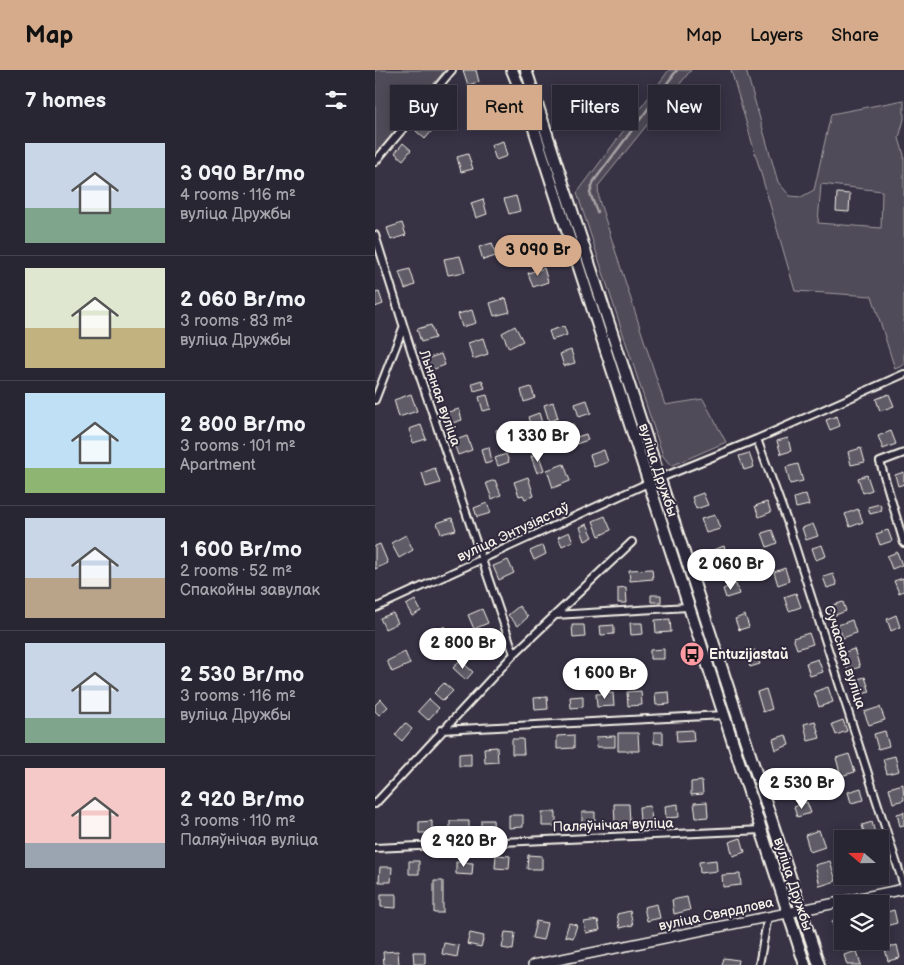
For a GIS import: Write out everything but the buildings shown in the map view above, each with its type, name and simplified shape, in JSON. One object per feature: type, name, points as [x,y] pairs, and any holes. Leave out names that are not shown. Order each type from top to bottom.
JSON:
[{"type":"main road","name":"вуліца Дружбы","points":[[512,70],[527,107],[687,607],[805,965]]},
{"type":"main road","name":"вуліца Дружбы","points":[[526,70],[802,909],[817,965]]},
{"type":"main road","points":[[762,830],[791,904],[802,909]]},
{"type":"main road","name":"вуліца Свярдлова","points":[[533,965],[904,887]]},
{"type":"main road","points":[[787,912],[798,918],[817,965]]},
{"type":"street","points":[[375,162],[452,70]]},
{"type":"street","name":"Льняная вуліца","points":[[375,234],[403,328],[513,654]]},
{"type":"street","points":[[375,400],[403,328]]},
{"type":"street","points":[[757,439],[904,374]]},
{"type":"street","name":"вуліца Энтузіястаў","points":[[375,608],[648,483],[757,439]]},
{"type":"street","name":"Сучасная вуліца","points":[[757,439],[787,521],[904,887]]},
{"type":"street","points":[[904,453],[880,462],[904,543]]},
{"type":"street","points":[[375,804],[441,730],[513,654],[632,542]]},
{"type":"street","points":[[555,615],[687,607]]},
{"type":"street","points":[[441,730],[724,715]]},
{"type":"street","name":"Паляўнічая вуліца","points":[[375,848],[762,830]]},
{"type":"street","points":[[759,965],[768,916]]},
{"type":"shaded area","points":[[375,70],[445,70],[433,85],[390,85],[390,130],[396,130],[375,155]]},
{"type":"shaded area","points":[[669,70],[691,70],[679,85],[658,85]]},
{"type":"shaded area","points":[[731,70],[746,70],[778,182],[790,196],[801,197],[814,190],[831,114],[904,100],[904,119],[899,138],[904,155],[904,365],[895,369],[872,296],[795,291]],"holes":[[[821,184],[882,191],[881,228],[818,223]]]},
{"type":"shaded area","points":[[648,98],[648,124],[598,186],[599,200],[665,405],[703,399],[726,442],[671,466],[663,456],[577,193],[624,130],[638,130],[638,111]]},
{"type":"waterway","points":[[597,212],[590,193],[594,181],[677,70]]},
{"type":"place","name":"Entuzijastaŭ","points":[[692,654]]}]
